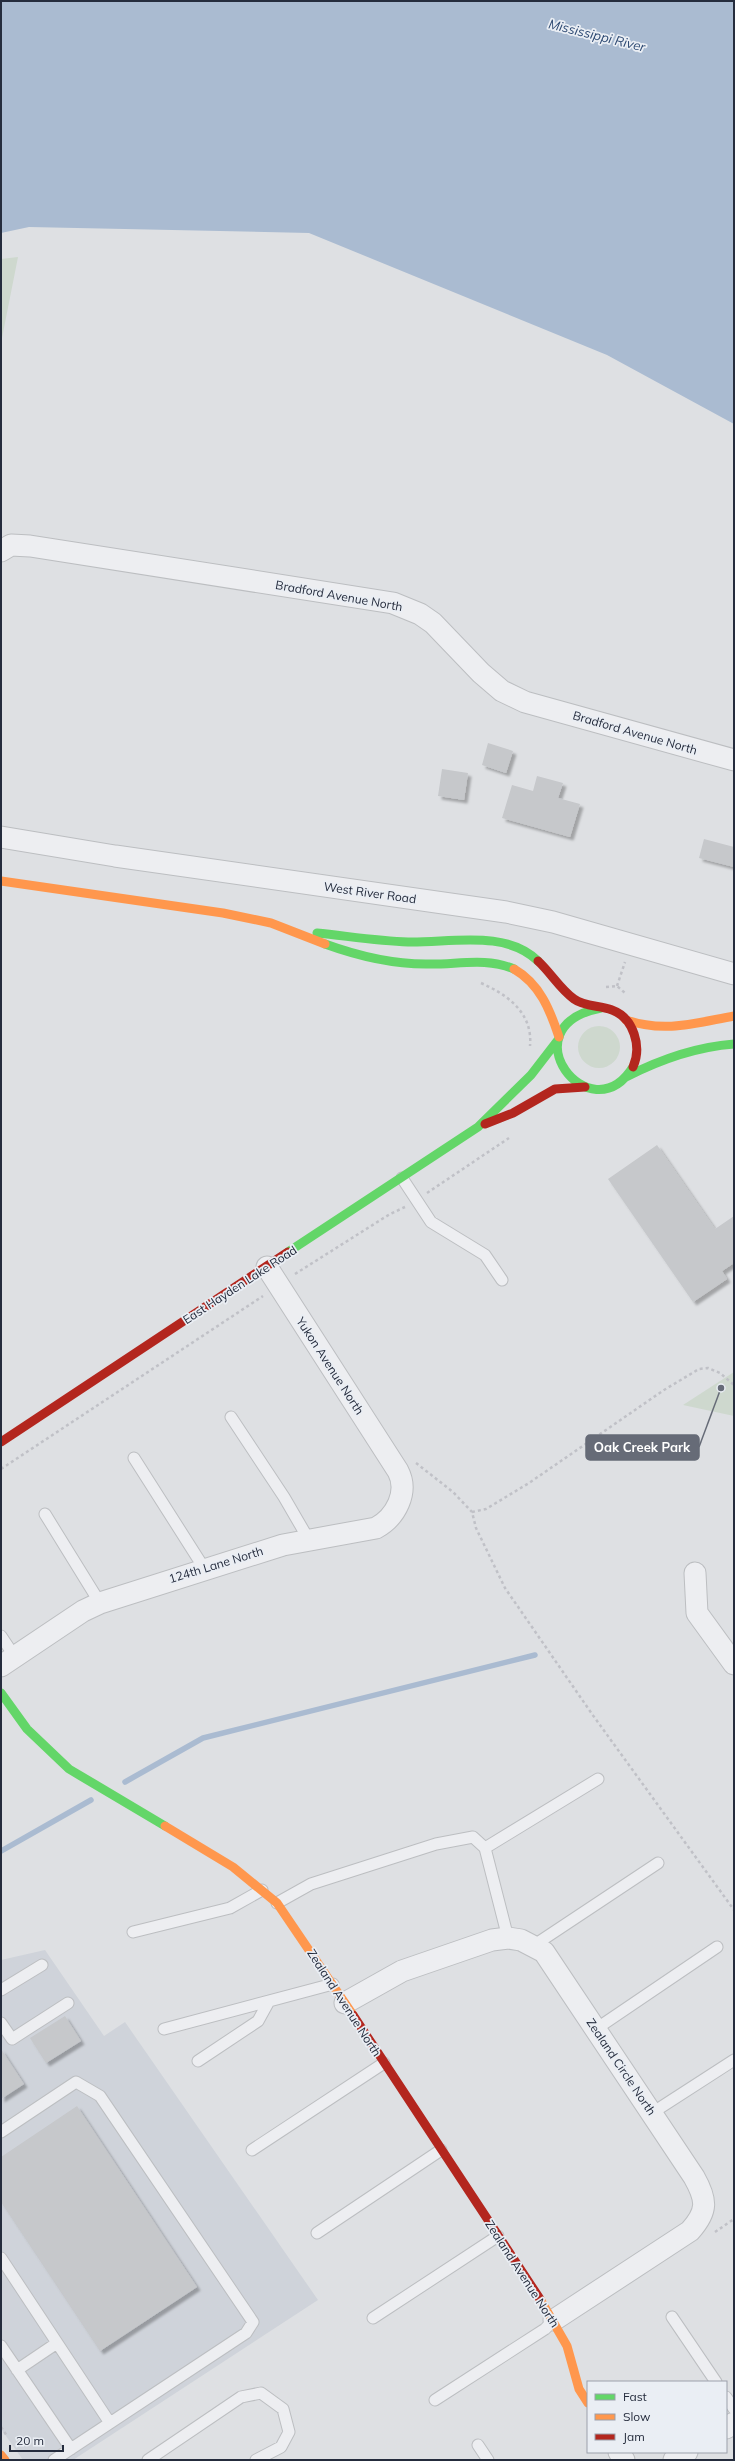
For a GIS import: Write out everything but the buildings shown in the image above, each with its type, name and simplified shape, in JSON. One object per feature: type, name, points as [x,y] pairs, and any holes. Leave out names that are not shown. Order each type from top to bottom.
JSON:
[{"type":"street","name":"Bradford Avenue North","points":[[1,551],[11,545],[30,546],[393,603],[420,614],[433,623],[491,682],[502,691],[525,702],[734,760]]},
{"type":"street","name":"West River Road","points":[[1,836],[123,857],[506,912],[553,922],[734,974]]},
{"type":"street","points":[[1,881],[212,910],[256,919],[300,932],[343,950],[402,964],[487,962],[501,965],[515,970],[539,990],[546,1001],[558,1039],[557,1052],[562,1068],[574,1082],[584,1087],[605,1088],[671,1055],[691,1049],[734,1044]]},
{"type":"street","points":[[300,932],[406,942],[493,940],[533,955],[574,998],[582,1004],[616,1012],[626,1020],[644,1026],[666,1028],[734,1016]]},
{"type":"street","points":[[558,1039],[572,1018],[584,1011],[601,1008]]},
{"type":"street","points":[[626,1020],[635,1036],[637,1047],[636,1059],[626,1077]]},
{"type":"street","name":"East Hayden Lake Road","points":[[1,1442],[478,1127],[506,1098],[523,1085],[547,1058],[558,1039]]},
{"type":"street","name":"East Hayden Lake Road","points":[[478,1127],[516,1112],[538,1097],[557,1087],[584,1087]]},
{"type":"street","name":"Yukon Avenue North","points":[[267,1267],[395,1465]]},
{"type":"street","name":"124th Lane North","points":[[8,1661],[83,1611],[100,1603],[204,1568],[309,1540],[376,1528],[387,1522],[399,1502],[403,1487],[401,1477],[395,1465]]},
{"type":"street","points":[[695,1573],[697,1613],[734,1664]]},
{"type":"street","name":"Zealand Avenue North","points":[[1,1693],[27,1730],[69,1768],[233,1867],[277,1903],[333,1984],[440,2150],[554,2320],[567,2346],[579,2388],[587,2401]]},
{"type":"street","name":"Zealand Circle North","points":[[345,2003],[402,1971],[492,1940],[508,1938],[521,1940],[544,1952],[596,2028],[702,2190],[704,2200],[703,2212],[690,2231],[554,2320]]},
{"type":"street","points":[[674,2460],[685,2453]]},
{"type":"street","points":[[1,2455],[5,2460]]},
{"type":"lane","points":[[402,1178],[431,1222],[485,1255],[502,1280]]},
{"type":"lane","points":[[231,1417],[284,1497],[309,1540]]},
{"type":"lane","points":[[134,1458],[204,1568]]},
{"type":"lane","points":[[45,1514],[100,1603]]},
{"type":"lane","points":[[1,1636],[8,1661]]},
{"type":"lane","points":[[485,1848],[598,1779]]},
{"type":"lane","points":[[277,1903],[311,1884],[436,1844],[473,1837],[485,1848],[508,1938]]},
{"type":"lane","points":[[533,1946],[658,1863]]},
{"type":"lane","points":[[133,1932],[230,1908],[262,1890]]},
{"type":"lane","points":[[596,2028],[717,1947]]},
{"type":"lane","points":[[1,1990],[42,1965]]},
{"type":"lane","points":[[164,2029],[333,1984]]},
{"type":"lane","points":[[198,2061],[258,2021],[269,2001]]},
{"type":"lane","points":[[1,2023],[12,2039],[68,2003]]},
{"type":"lane","points":[[652,2113],[734,2060]]},
{"type":"lane","points":[[252,2150],[384,2063]]},
{"type":"lane","points":[[1,2132],[76,2082],[100,2096],[253,2322],[246,2333],[54,2460]]},
{"type":"lane","points":[[317,2233],[440,2150]]},
{"type":"lane","points":[[373,2318],[498,2236]]},
{"type":"lane","points":[[1,2258],[110,2423]]},
{"type":"lane","points":[[672,2317],[715,2381]]},
{"type":"lane","points":[[435,2400],[545,2329],[554,2320]]},
{"type":"lane","points":[[17,2370],[58,2344]]},
{"type":"lane","points":[[1,2346],[71,2449]]},
{"type":"lane","points":[[148,2460],[241,2397],[261,2393],[283,2409],[289,2432],[281,2447],[256,2460]]},
{"type":"lane","points":[[727,2398],[734,2409]]},
{"type":"lane","points":[[478,2445],[488,2460]]},
{"type":"path","points":[[617,986],[630,944]]},
{"type":"path","points":[[524,1014],[530,1032],[530,1048]]},
{"type":"path","points":[[430,1191],[513,1135]]},
{"type":"path","points":[[294,1275],[390,1214],[402,1209]]},
{"type":"path","points":[[1,1469],[267,1293]]},
{"type":"path","points":[[472,1512],[486,1509],[529,1483],[664,1390],[699,1369],[708,1368],[720,1373],[734,1385]]},
{"type":"path","points":[[395,1465],[412,1460],[453,1492],[472,1512],[476,1528],[505,1588],[592,1714],[734,1910]]},
{"type":"shaded area","points":[[18,257],[1,343],[1,259]]},
{"type":"shaded area","points":[[599,1026],[614,1032],[620,1047],[614,1062],[599,1068],[584,1062],[578,1047],[584,1032]]},
{"type":"shaded area","points":[[734,1372],[734,1416],[683,1405]]},
{"type":"shaded area","points":[[45,1950],[104,2036],[125,2022],[318,2300],[73,2460],[23,2460],[1,2429],[1,1960]]},
{"type":"water","name":"Mississippi River","points":[[1,1],[734,1],[734,424],[607,355],[309,233],[29,227],[1,233]]},
{"type":"waterway","points":[[125,1782],[203,1738],[535,1655]]},
{"type":"waterway","points":[[1,1851],[91,1800]]},
{"type":"traffic: fast","points":[[317,933],[374,940],[408,942],[459,940],[493,941],[510,945],[525,951],[538,961]]},
{"type":"traffic: fast","points":[[325,944],[362,956],[400,963],[437,964],[482,962],[503,965],[514,969]]},
{"type":"traffic: fast","points":[[601,1008],[573,1019],[560,1035],[558,1053],[565,1070],[579,1083],[596,1089],[615,1085],[633,1067]]},
{"type":"traffic: fast","points":[[288,1252],[478,1127],[531,1075],[558,1040]]},
{"type":"traffic: fast","points":[[626,1077],[665,1059],[678,1055],[706,1048],[734,1044]]},
{"type":"traffic: fast","points":[[1,1693],[27,1729],[69,1769],[165,1826]]},
{"type":"traffic: slow","points":[[1,881],[223,913],[271,923],[325,944]]},
{"type":"traffic: slow","points":[[514,969],[531,982],[543,998],[559,1037]]},
{"type":"traffic: slow","points":[[626,1020],[654,1026],[680,1026],[734,1016]]},
{"type":"traffic: slow","points":[[165,1826],[233,1867],[277,1903],[353,2015]]},
{"type":"traffic: slow","points":[[540,2299],[567,2346],[579,2389],[587,2401]]},
{"type":"traffic: slow","points":[[1,2455],[5,2460]]},
{"type":"traffic: jam","points":[[538,961],[564,991],[578,1002],[612,1010],[626,1019],[631,1026],[636,1042],[637,1051],[633,1067]]},
{"type":"traffic: jam","points":[[485,1124],[513,1113],[555,1089],[585,1087]]},
{"type":"traffic: jam","points":[[1,1442],[288,1252]]},
{"type":"traffic: jam","points":[[353,2015],[540,2299]]},
{"type":"place","name":"Oak Creek Park","points":[[721,1388]]}]
